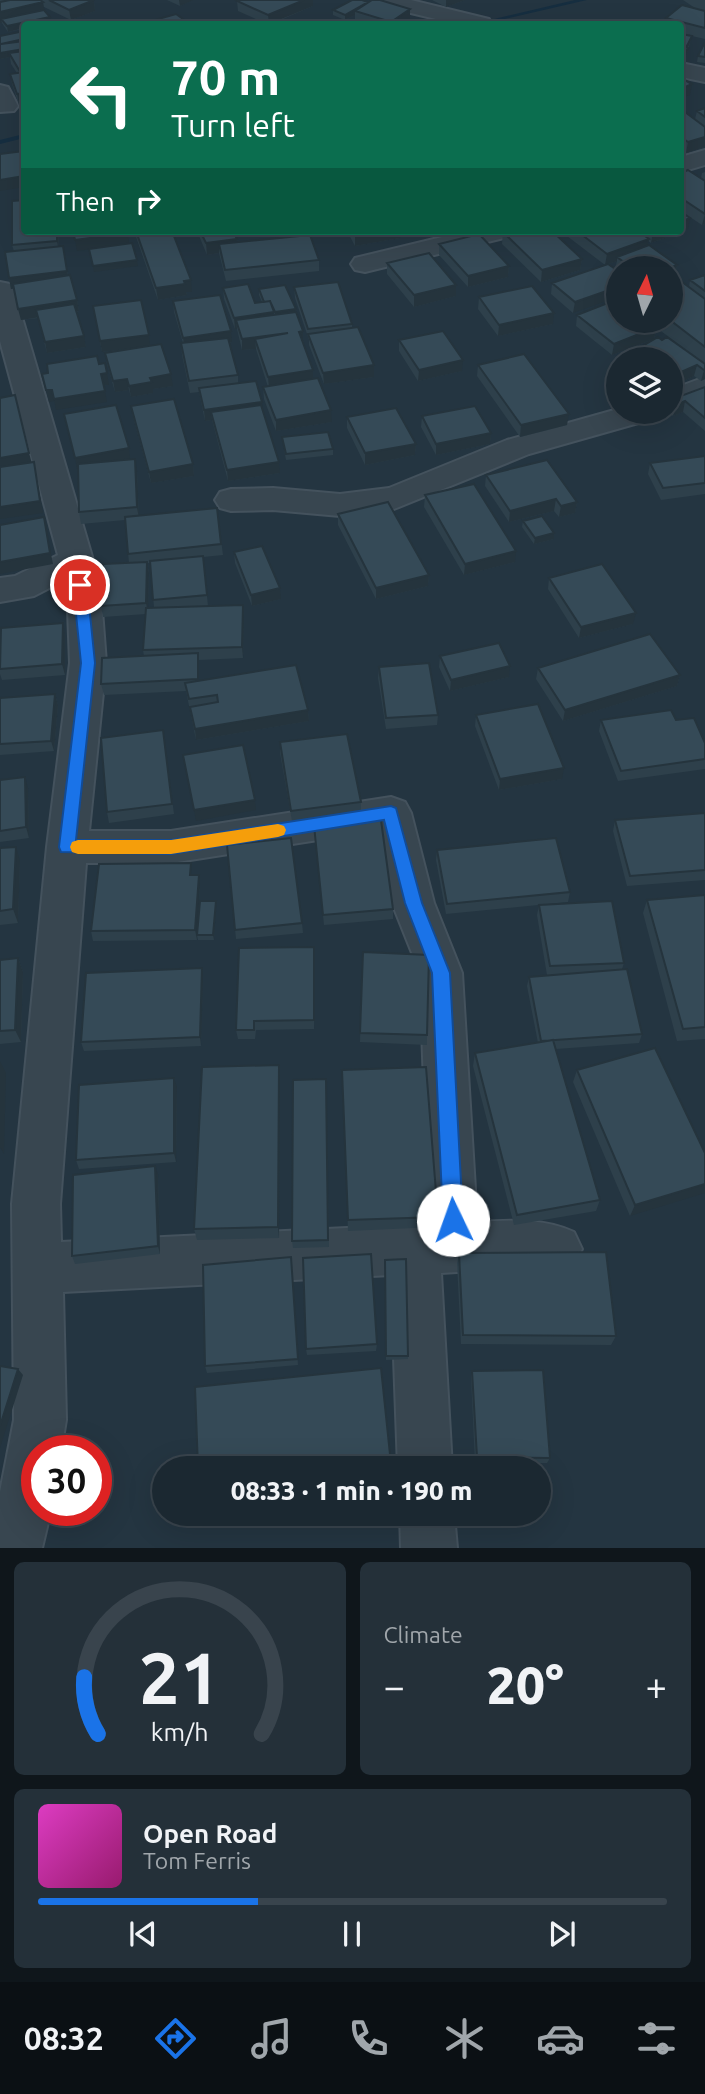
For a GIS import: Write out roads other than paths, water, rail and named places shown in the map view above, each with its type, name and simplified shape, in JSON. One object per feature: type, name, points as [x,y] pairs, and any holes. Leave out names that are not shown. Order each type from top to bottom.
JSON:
[{"type":"street","points":[[384,0],[469,21]]},
{"type":"street","points":[[684,71],[705,75]]},
{"type":"street","points":[[684,164],[705,157]]},
{"type":"street","points":[[365,264],[483,235]]},
{"type":"street","points":[[0,290],[76,560],[85,610],[88,663],[67,847],[36,1203],[40,1420],[14,1548]]},
{"type":"street","points":[[683,396],[705,386]]},
{"type":"street","points":[[231,500],[273,499],[340,505],[394,498],[518,447],[606,422]]},
{"type":"street","points":[[0,590],[22,587],[76,560]]},
{"type":"street","points":[[67,847],[171,847],[391,813],[413,903],[441,973],[435,1248],[426,1456]]},
{"type":"street","points":[[38,1268],[524,1244],[557,1249]]},
{"type":"street","points":[[428,1526],[429,1548]]},
{"type":"waterway","points":[[490,21],[584,0]]},
{"type":"waterway","points":[[0,142],[21,137]]}]
